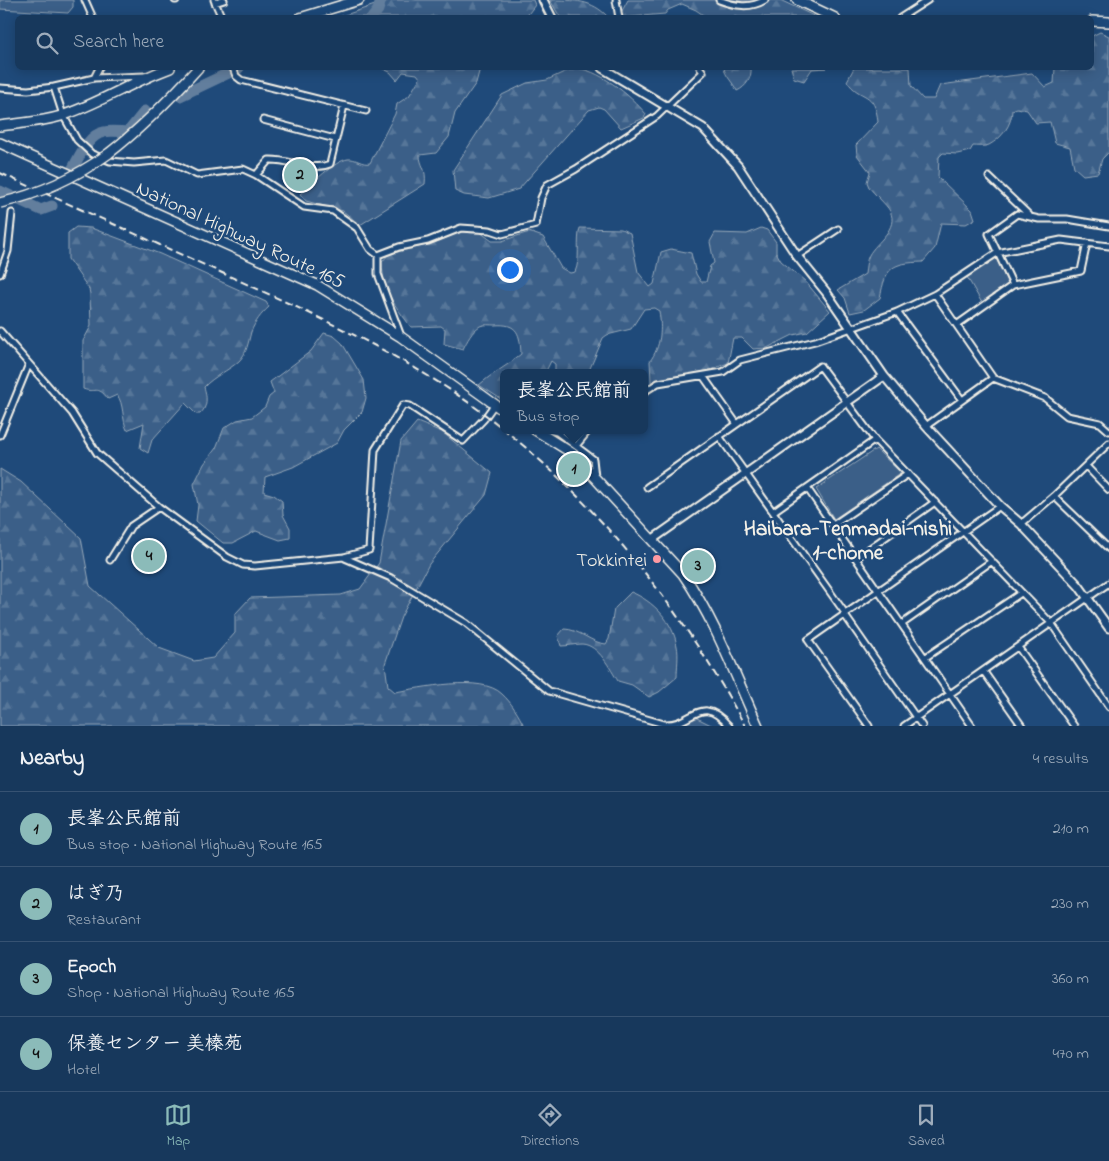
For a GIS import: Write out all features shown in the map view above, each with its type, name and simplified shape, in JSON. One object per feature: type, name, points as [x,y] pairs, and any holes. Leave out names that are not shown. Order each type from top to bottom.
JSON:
[{"type":"highway","points":[[310,15],[358,0]]},
{"type":"highway","points":[[797,0],[829,15]]},
{"type":"highway","points":[[1094,21],[1109,22]]},
{"type":"highway","points":[[0,126],[45,120],[63,115],[98,101],[145,76],[164,70]]},
{"type":"highway","points":[[0,203],[56,184],[108,154],[161,109],[196,70]]},
{"type":"highway","name":"National Highway Route 165","points":[[0,143],[317,285],[401,337],[500,409]]},
{"type":"highway","points":[[541,434],[572,453],[653,539],[697,594],[758,726]]},
{"type":"street","points":[[85,0],[92,15]]},
{"type":"street","points":[[221,15],[215,2],[224,0]]},
{"type":"street","points":[[543,0],[550,15]]},
{"type":"street","points":[[616,0],[618,15]]},
{"type":"street","points":[[719,0],[736,5],[756,5],[765,0]]},
{"type":"street","points":[[905,15],[928,0]]},
{"type":"street","points":[[94,78],[98,70]]},
{"type":"street","points":[[234,70],[236,76],[241,80],[366,111]]},
{"type":"street","points":[[605,70],[703,128],[738,166],[798,256],[851,327],[884,376],[926,426],[1000,506],[1021,524],[1088,598],[1109,628]]},
{"type":"street","points":[[378,256],[399,247],[428,241],[461,228],[490,230],[502,234],[536,225],[541,198],[547,185],[576,169],[657,116],[703,72],[702,70]]},
{"type":"street","points":[[0,88],[28,90],[54,88],[94,78],[145,76]]},
{"type":"street","points":[[54,88],[63,115],[84,148],[110,162],[134,163],[166,160],[196,175],[243,169],[256,175],[304,207],[333,211],[357,228],[370,248],[378,256],[378,274],[401,337]]},
{"type":"street","points":[[256,175],[269,160],[283,159],[320,168],[330,164],[344,106]]},
{"type":"street","points":[[263,120],[335,139]]},
{"type":"street","points":[[989,177],[1029,215]]},
{"type":"street","points":[[0,274],[8,251],[12,213]]},
{"type":"street","points":[[1013,285],[989,234],[1017,214],[1029,215],[1039,219],[1067,219],[1109,226]]},
{"type":"street","points":[[798,256],[838,229]]},
{"type":"street","points":[[648,389],[658,383],[723,372],[740,360],[815,341],[897,312],[935,294],[997,253],[1061,240],[1109,246]]},
{"type":"street","points":[[958,324],[1013,285],[1081,271],[1087,243]]},
{"type":"street","points":[[935,294],[958,324],[993,378],[1046,398],[1067,416],[1100,423],[1109,431]]},
{"type":"street","points":[[897,312],[962,400]]},
{"type":"street","points":[[0,331],[72,413],[97,452],[159,507],[227,557],[243,566],[344,558],[369,550],[375,450],[403,405],[410,406],[464,441],[494,405]]},
{"type":"street","points":[[0,435],[29,364]]},
{"type":"street","points":[[647,487],[820,366],[875,440],[1051,624],[1109,707]]},
{"type":"street","points":[[704,376],[737,424]]},
{"type":"street","points":[[653,539],[848,404],[884,376]]},
{"type":"street","points":[[926,426],[993,378]]},
{"type":"street","points":[[560,434],[593,459],[596,478]]},
{"type":"street","points":[[576,446],[586,434]]},
{"type":"street","points":[[719,436],[774,511],[922,726]]},
{"type":"street","points":[[774,511],[875,440]]},
{"type":"street","points":[[1021,524],[1054,496],[1109,442]]},
{"type":"street","points":[[1086,466],[1109,490]]},
{"type":"street","points":[[832,524],[908,474]]},
{"type":"street","points":[[807,488],[926,657],[972,726]]},
{"type":"street","points":[[1054,496],[1109,549]]},
{"type":"street","points":[[856,558],[935,502]]},
{"type":"street","points":[[869,726],[808,640],[1000,506]]},
{"type":"street","points":[[110,560],[131,526],[159,507]]},
{"type":"street","points":[[344,558],[391,578],[466,623],[549,691],[664,724],[675,722],[695,712],[710,711],[717,714],[728,726]]},
{"type":"street","points":[[902,624],[992,561]]},
{"type":"street","points":[[904,726],[1109,583]]},
{"type":"street","points":[[926,657],[1020,593]]},
{"type":"street","points":[[1018,647],[1074,726]]},
{"type":"street","points":[[984,672],[1022,726]]},
{"type":"green space","points":[[0,0],[73,0],[73,7],[68,13],[0,9]]},
{"type":"green space","points":[[390,0],[533,0],[535,5],[528,15],[345,15]]},
{"type":"green space","points":[[550,0],[582,2],[596,7],[606,15],[559,15]]},
{"type":"green space","points":[[628,0],[780,0],[812,15],[703,15],[682,4],[668,10],[665,14],[620,15]]},
{"type":"green space","points":[[1100,32],[1109,36],[1109,152],[1102,159],[1098,173],[1083,175],[1074,167],[1070,147],[1055,143],[1050,122],[1036,123],[1027,110],[1017,108],[1012,110],[1008,126],[994,142],[985,146],[973,146],[970,151],[957,154],[943,153],[939,157],[938,177],[972,210],[975,219],[966,224],[941,223],[935,248],[923,262],[904,264],[892,269],[885,279],[880,298],[864,310],[850,313],[845,298],[838,290],[865,274],[869,255],[886,235],[892,224],[890,211],[869,187],[867,182],[870,172],[857,155],[856,145],[878,122],[874,104],[847,81],[853,70],[910,70],[911,86],[923,99],[934,99],[940,85],[1032,73],[1045,87],[1054,83],[1055,70],[1094,70],[1094,35]]},
{"type":"green space","points":[[386,70],[479,70],[476,83],[455,113],[449,137],[436,153],[420,155],[425,174],[425,184],[360,225],[343,211],[306,201],[300,194],[330,168],[342,161],[351,159],[370,163],[395,114],[397,104],[409,96],[420,78],[417,74],[403,72],[397,80]]},
{"type":"green space","points":[[569,70],[586,70],[613,84],[646,114],[644,118],[621,128],[604,109],[599,107],[589,110],[519,189],[489,198],[464,195],[455,191],[453,170],[502,95],[527,83],[547,80]]},
{"type":"green space","points":[[725,70],[751,70],[748,82],[737,91]]},
{"type":"green space","points":[[792,70],[811,70],[804,81],[794,78]]},
{"type":"green space","points":[[76,227],[91,228],[160,254],[266,302],[269,307],[254,325],[242,358],[204,387],[206,401],[203,411],[200,414],[196,414],[185,403],[152,440],[148,453],[140,448],[144,423],[127,430],[121,402],[117,395],[108,399],[99,391],[83,389],[83,341],[91,326],[90,294],[89,289],[68,259],[68,233]]},
{"type":"green space","points":[[580,228],[621,229],[630,233],[638,272],[650,287],[654,284],[661,252],[671,249],[691,253],[696,274],[701,282],[706,282],[710,266],[714,263],[710,242],[715,233],[747,234],[761,228],[767,230],[776,242],[776,252],[781,261],[805,281],[830,311],[807,332],[793,335],[767,348],[753,349],[742,338],[733,338],[728,363],[710,370],[651,382],[650,361],[658,343],[660,331],[659,311],[654,308],[644,309],[631,329],[607,335],[603,338],[590,369],[555,369],[555,364],[551,361],[547,369],[501,369],[521,354],[520,341],[513,328],[503,325],[482,325],[472,333],[463,349],[444,344],[445,329],[441,326],[411,327],[390,297],[383,272],[382,262],[389,254],[431,244],[461,232],[480,232],[492,241],[502,241],[529,232],[543,237],[561,268],[570,273],[575,272],[577,267]]},
{"type":"green space","points":[[996,258],[1008,284],[982,303],[967,277]]},
{"type":"green space","points":[[324,333],[334,336],[342,343],[364,380],[366,398],[362,412],[344,430],[337,443],[293,467],[265,477],[264,492],[274,495],[282,501],[283,515],[290,528],[290,538],[280,540],[256,531],[233,543],[223,543],[196,521],[198,505],[194,484],[204,464],[216,448],[224,428],[237,420],[252,417],[265,407],[269,397],[274,393],[270,382],[311,351]]},
{"type":"green space","points":[[500,370],[500,398],[479,385]]},
{"type":"green space","points":[[417,422],[442,432],[492,473],[486,495],[429,564],[401,617],[385,664],[388,686],[395,692],[450,684],[480,685],[493,688],[509,701],[524,726],[0,726],[0,469],[21,482],[81,538],[90,586],[159,648],[194,661],[213,658],[235,633],[235,614],[250,598],[341,595],[360,589],[379,563],[401,441]]},
{"type":"green space","points":[[876,449],[901,473],[834,519],[816,489]]},
{"type":"green space","points":[[631,592],[647,601],[661,613],[671,628],[677,646],[677,677],[659,692],[649,697],[632,685],[618,681],[603,658],[594,649],[582,644],[561,646],[558,636],[564,629],[580,633],[595,641],[606,644],[609,639],[614,609]]},
{"type":"green space","points":[[695,717],[713,726],[680,726]]},
{"type":"waterway","points":[[374,15],[381,0]]},
{"type":"waterway","points":[[180,96],[235,70]]},
{"type":"waterway","points":[[73,168],[89,141],[94,137],[107,131],[128,132],[145,111]]},
{"type":"waterway","points":[[0,191],[41,210],[52,206]]},
{"type":"railway","points":[[0,173],[336,326],[429,376],[500,427]]},
{"type":"railway","points":[[509,434],[564,483],[599,519],[632,558],[693,639],[745,726]]},
{"type":"place","name":"はぎ乃","points":[[300,175]]},
{"type":"place","name":"長峯公民館前","points":[[574,469]]},
{"type":"place","name":"保養センター 美榛苑","points":[[149,556]]},
{"type":"place","name":"Tokkintei","points":[[657,559]]},
{"type":"place","name":"Epoch","points":[[698,566]]},
{"type":"district","name":"Haibara-Tenmadai-nishi 1-chome","points":[[848,540]]}]
